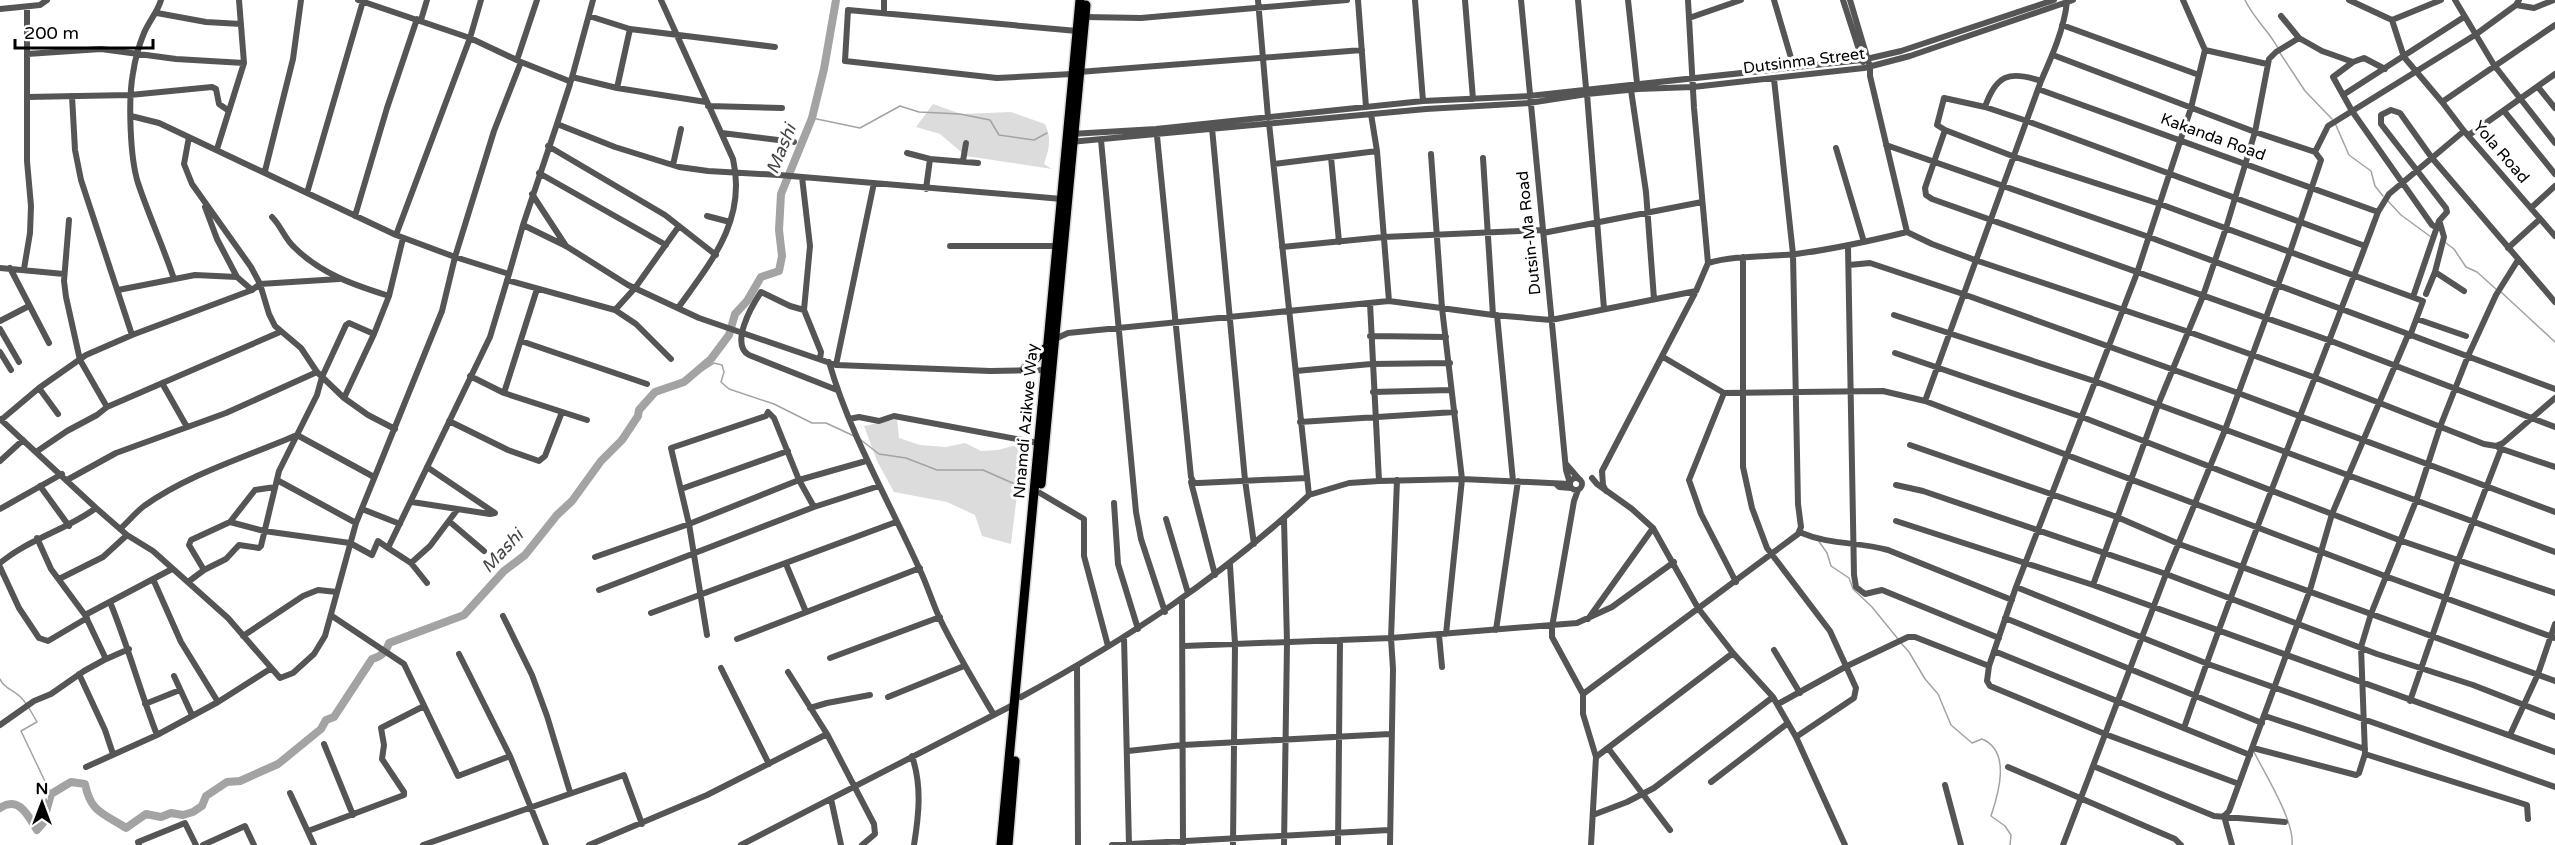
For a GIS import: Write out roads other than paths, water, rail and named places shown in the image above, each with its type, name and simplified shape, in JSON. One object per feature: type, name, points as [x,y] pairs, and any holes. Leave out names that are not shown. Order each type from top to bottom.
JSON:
[{"type":"highway","name":"Nnamdi Azikwe Way","points":[[1076,73],[1080,0]]},
{"type":"highway","name":"Nnamdi Azikwe Way","points":[[1001,845],[1040,494],[1076,73],[1086,0]]},
{"type":"highway","name":"Nnamdi Azikwe Way","points":[[1008,845],[1038,442],[1070,138]]},
{"type":"highway","points":[[1025,369],[1047,347]]},
{"type":"street","points":[[0,9],[40,5],[47,0]]},
{"type":"street","points":[[161,0],[157,13],[145,31],[137,55],[130,95],[137,182],[163,244],[174,279]]},
{"type":"street","points":[[217,149],[243,63],[242,24],[238,0]]},
{"type":"street","points":[[265,171],[293,59],[301,0]]},
{"type":"street","points":[[355,216],[387,108],[427,0]]},
{"type":"street","points":[[396,235],[470,38],[481,0]]},
{"type":"street","points":[[339,279],[260,284],[252,290],[132,335],[86,355],[0,419],[120,529],[153,551],[228,618],[280,678],[293,673],[317,650],[332,616],[331,608],[356,523],[442,311],[455,257],[537,0]]},
{"type":"street","points":[[388,548],[490,337],[532,194],[571,80],[592,0]]},
{"type":"street","points":[[661,0],[722,133],[736,171],[730,222],[723,243],[678,308]]},
{"type":"street","points":[[884,0],[884,12]]},
{"type":"street","points":[[1258,0],[1268,120],[1309,495]]},
{"type":"street","points":[[1085,17],[1141,18],[1347,0]]},
{"type":"street","points":[[1358,0],[1366,107]]},
{"type":"street","points":[[1415,0],[1423,101]]},
{"type":"street","points":[[1465,0],[1473,99]]},
{"type":"street","name":"Dutsin-Ma Road","points":[[1521,0],[1566,475],[1574,487]]},
{"type":"street","points":[[1578,0],[1604,309]]},
{"type":"street","points":[[1628,0],[1637,83]]},
{"type":"street","points":[[1597,484],[1663,357],[1708,263],[1688,0]]},
{"type":"street","points":[[1689,18],[1741,0]]},
{"type":"street","points":[[1774,0],[1794,68]]},
{"type":"street","points":[[1844,0],[1865,59]]},
{"type":"street","points":[[1850,0],[1907,232]]},
{"type":"street","points":[[2030,0],[2033,8]]},
{"type":"street","name":"Dutsinma Street","points":[[1529,99],[1637,83],[1693,84],[1865,59],[1901,51],[2054,0]]},
{"type":"street","points":[[2183,0],[2205,50],[2191,108],[2137,273],[2097,382],[2050,494],[1998,638],[1987,681],[1990,686],[2105,734],[2239,784]]},
{"type":"street","points":[[2349,0],[2392,20],[2404,57],[2442,102],[2555,25]]},
{"type":"street","points":[[2455,0],[2494,65],[2555,143]]},
{"type":"street","points":[[2315,152],[2333,123],[2475,35],[2517,3],[2534,8],[2554,0]]},
{"type":"street","points":[[307,193],[360,1],[470,38],[519,61],[571,80],[707,104],[782,108]]},
{"type":"street","points":[[1925,401],[2038,89],[2053,55],[2070,1]]},
{"type":"street","name":"Dutsinma Street","points":[[1586,91],[1631,90],[1774,79],[1867,67],[2070,1]]},
{"type":"street","points":[[2392,20],[2436,1]]},
{"type":"street","points":[[24,269],[30,233],[31,206],[27,97],[27,7]]},
{"type":"street","points":[[1077,31],[848,10],[845,61],[997,78],[1362,50]]},
{"type":"street","points":[[157,13],[206,22],[242,24]]},
{"type":"street","points":[[589,16],[630,29],[775,47]]},
{"type":"street","points":[[2281,16],[2299,38],[2322,51],[2353,62]]},
{"type":"street","points":[[2343,95],[2464,17]]},
{"type":"street","points":[[2062,25],[2199,75]]},
{"type":"street","points":[[617,88],[630,29]]},
{"type":"street","points":[[2093,585],[2130,479],[2203,296],[2226,228],[2255,132],[2267,64],[2279,50],[2299,38]]},
{"type":"street","points":[[27,54],[101,49],[137,55],[243,63]]},
{"type":"street","points":[[2205,50],[2267,64]]},
{"type":"street","points":[[2053,55],[2255,132],[2315,152],[2321,159],[2290,252],[2225,430],[2166,574],[2132,669],[2063,845]]},
{"type":"street","points":[[2385,69],[2364,58],[2353,62],[2333,77],[2352,111],[2432,225],[2435,235]]},
{"type":"street","points":[[1985,107],[1993,86],[2001,78],[2014,75],[2041,81]]},
{"type":"street","points":[[2184,728],[2286,452],[2331,341],[2383,202],[2415,170],[2554,75]]},
{"type":"street","points":[[1774,79],[1793,254],[1799,532]]},
{"type":"street","points":[[27,97],[130,95],[212,87],[216,89],[219,104],[229,111]]},
{"type":"street","points":[[2538,87],[2555,108]]},
{"type":"street","name":"Kakanda Road","points":[[2038,89],[2182,139],[2378,212]]},
{"type":"street","points":[[1631,90],[1646,192],[1654,299]]},
{"type":"street","points":[[72,96],[75,150],[81,180],[132,335]]},
{"type":"street","points":[[2224,816],[2229,811],[2265,716],[2310,590],[2319,551],[2332,514],[2423,301],[2160,204],[2015,157],[1945,130],[1936,125],[1944,98],[1985,107],[2027,121],[2170,173],[2235,200],[2300,221],[2365,246]]},
{"type":"street","points":[[1070,138],[1101,140],[1157,135],[1423,101],[1529,99]]},
{"type":"street","points":[[1070,138],[1529,99]]},
{"type":"street","name":"Yola Road","points":[[2442,102],[2555,236]]},
{"type":"street","points":[[2413,297],[2439,221],[2447,212],[2446,207],[2381,124],[2381,115],[2386,111],[2395,110],[2400,113],[2432,158],[2555,302]]},
{"type":"street","points":[[2504,111],[2555,174]]},
{"type":"street","points":[[1371,114],[1377,151],[1389,301]]},
{"type":"street","points":[[131,116],[159,123],[217,149],[403,238],[537,289],[615,310],[636,324],[671,359]]},
{"type":"street","points":[[557,124],[615,147],[673,165],[708,171],[736,171],[1062,199]]},
{"type":"street","points":[[1212,128],[1245,480],[1254,544]]},
{"type":"street","points":[[673,165],[681,129]]},
{"type":"street","points":[[1945,130],[1925,188],[1926,195],[2137,273],[2331,341],[2555,427]]},
{"type":"street","points":[[722,133],[794,142]]},
{"type":"street","points":[[1157,135],[1191,477],[1194,483],[1307,478]]},
{"type":"street","points":[[189,137],[184,164],[192,184],[202,201],[235,242],[260,284],[269,314],[280,332],[301,348],[320,375],[344,398],[368,415],[394,429]]},
{"type":"street","points":[[1101,140],[1138,525],[1165,612]]},
{"type":"street","points":[[963,161],[966,143]]},
{"type":"street","points":[[1886,145],[2149,237],[2555,389]]},
{"type":"street","points":[[548,146],[659,211],[716,255]]},
{"type":"street","points":[[1836,148],[1864,242]]},
{"type":"street","points":[[1274,164],[1377,151]]},
{"type":"street","points":[[907,153],[930,159],[978,163]]},
{"type":"street","points":[[1431,154],[1443,308],[1450,363],[1450,390],[1455,412],[1461,479],[1442,634],[1442,667]]},
{"type":"street","points":[[1331,157],[1339,242]]},
{"type":"street","points":[[1484,158],[1495,315],[1516,481],[1496,630]]},
{"type":"street","points":[[926,189],[930,159]]},
{"type":"street","points":[[539,174],[666,245]]},
{"type":"street","points":[[802,177],[810,246],[804,310],[821,352],[820,359]]},
{"type":"street","points":[[874,183],[833,363],[837,390],[866,461],[920,568],[940,617],[964,666],[994,715]]},
{"type":"street","points":[[2531,208],[2555,186]]},
{"type":"street","points":[[532,194],[566,246]]},
{"type":"street","points":[[202,201],[217,239],[237,277],[252,290]]},
{"type":"street","points":[[1282,247],[1384,237],[1543,232],[1702,202]]},
{"type":"street","points":[[708,216],[730,222]]},
{"type":"street","points":[[272,217],[294,247],[339,279],[389,296]]},
{"type":"street","points":[[2508,248],[2541,219]]},
{"type":"street","points":[[69,220],[64,274],[66,297],[80,360],[107,407]]},
{"type":"street","points":[[2426,294],[2435,272],[2444,237],[2439,221]]},
{"type":"street","points":[[523,225],[566,246],[635,288],[678,308],[741,333],[833,363],[990,371],[1045,370]]},
{"type":"street","points":[[615,310],[635,288],[679,226]]},
{"type":"street","points":[[1708,263],[1743,257],[1848,247],[1907,232],[1975,260],[2253,355],[2484,444],[2555,467]]},
{"type":"street","points":[[344,398],[375,334],[389,296],[403,238]]},
{"type":"street","points":[[950,246],[1057,246]]},
{"type":"street","points":[[1848,247],[1854,582],[1865,594],[1881,590],[1998,638]]},
{"type":"street","points":[[1743,257],[1742,391],[1745,487],[1759,529],[1772,555],[1830,631],[1845,668],[1857,688],[1857,694],[1796,737]]},
{"type":"street","points":[[2253,748],[2356,775],[2359,773],[2365,752],[2361,646],[2385,576],[2416,501],[2440,427],[2468,357],[2498,292],[2518,260]]},
{"type":"street","points":[[1849,265],[1870,263],[1963,294],[2238,393],[2555,512]]},
{"type":"street","points":[[0,268],[64,274]]},
{"type":"street","points":[[10,268],[49,343]]},
{"type":"street","points":[[2435,272],[2464,291]]},
{"type":"street","points":[[118,290],[195,275],[237,277]]},
{"type":"street","points":[[504,393],[537,289]]},
{"type":"street","points":[[1055,339],[1068,333],[1389,301],[1551,320],[1696,291]]},
{"type":"street","points":[[804,310],[760,292],[751,308],[739,340],[744,352],[837,390]]},
{"type":"street","points":[[1370,303],[1371,364],[1379,481]]},
{"type":"street","points":[[0,321],[29,306]]},
{"type":"street","points":[[1894,315],[2097,382],[2555,552]]},
{"type":"street","points":[[2417,319],[2466,336]]},
{"type":"street","points":[[188,582],[204,570],[226,559],[239,545],[259,548],[279,471],[317,395],[320,375],[347,324],[375,334]]},
{"type":"street","points":[[0,329],[19,362]]},
{"type":"street","points":[[36,452],[107,407],[280,332]]},
{"type":"street","points":[[1370,336],[1446,337]]},
{"type":"street","points":[[0,347],[7,341]]},
{"type":"street","points":[[521,341],[647,384]]},
{"type":"street","points":[[0,352],[11,370]]},
{"type":"street","points":[[1895,352],[2082,417],[2399,540],[2555,593]]},
{"type":"street","points":[[1663,357],[1724,393],[1742,391],[1892,392],[1925,401],[2385,576],[2554,637]]},
{"type":"street","points":[[1296,370],[1371,364],[1450,363]]},
{"type":"street","points":[[68,480],[116,453],[226,413],[320,375]]},
{"type":"street","points":[[470,376],[504,393],[587,420]]},
{"type":"street","points":[[162,383],[187,427]]},
{"type":"street","points":[[39,388],[58,414]]},
{"type":"street","points":[[1373,392],[1450,390]]},
{"type":"street","points":[[1724,393],[1689,480],[1701,514],[1736,582]]},
{"type":"street","points":[[2410,701],[2458,561],[2488,486],[2499,447],[2555,398]]},
{"type":"street","points":[[449,421],[508,450],[539,461],[544,456],[562,412]]},
{"type":"street","points":[[706,635],[689,524],[671,452],[673,446],[766,416],[768,412],[774,418],[799,480],[814,507]]},
{"type":"street","points":[[1300,422],[1455,412]]},
{"type":"street","points":[[850,421],[859,417],[879,421],[894,416],[1038,442]]},
{"type":"street","points":[[297,435],[374,477]]},
{"type":"street","points":[[120,529],[141,508],[188,481],[297,435]]},
{"type":"street","points":[[0,461],[23,440]]},
{"type":"street","points":[[1910,445],[2117,517],[2179,544],[2555,681]]},
{"type":"street","points":[[681,489],[788,451]]},
{"type":"street","points":[[595,557],[689,524],[799,480],[866,461]]},
{"type":"street","points":[[1566,464],[1579,479]]},
{"type":"street","points":[[412,502],[457,510],[495,513],[427,467]]},
{"type":"street","points":[[0,509],[62,474]]},
{"type":"street","points":[[1591,845],[1596,756],[1583,714],[1583,694],[1555,645],[1552,627],[1574,501],[1574,478],[1592,478],[1602,475]]},
{"type":"street","points":[[1602,475],[1606,491]]},
{"type":"street","points":[[1592,478],[1606,491],[1632,508],[1653,528],[1698,608],[1733,654],[1778,704],[1796,737],[1845,845]]},
{"type":"street","points":[[1574,487],[1579,479]]},
{"type":"street","points":[[741,845],[994,715],[1138,629],[1230,565],[1309,495],[1349,483],[1397,480],[1516,481],[1556,484],[1559,487],[1597,484]]},
{"type":"street","points":[[1390,845],[1391,638],[1397,480]]},
{"type":"street","points":[[1191,482],[1215,575]]},
{"type":"street","points":[[204,570],[189,542],[230,522],[255,490],[276,484],[356,523]]},
{"type":"street","points":[[1896,485],[1923,491],[2166,574],[2555,717]]},
{"type":"street","points":[[40,486],[69,526]]},
{"type":"street","points":[[599,590],[814,507],[879,486]]},
{"type":"street","points":[[1040,494],[1084,519],[1084,556],[1108,645]]},
{"type":"street","points":[[1114,503],[1118,564],[1138,629]]},
{"type":"street","points":[[96,508],[69,526],[37,538],[0,565],[20,608],[39,638],[48,641],[110,602],[172,569]]},
{"type":"street","points":[[362,509],[400,524]]},
{"type":"street","points":[[411,563],[430,546],[457,510]]},
{"type":"street","points":[[1166,519],[1188,593]]},
{"type":"street","points":[[1284,519],[1287,643],[1286,834],[1284,845]]},
{"type":"street","points":[[1896,521],[2093,585],[2555,752]]},
{"type":"street","points":[[230,522],[264,531],[350,543],[372,555],[378,541],[411,563],[427,583]]},
{"type":"street","points":[[450,522],[484,551]]},
{"type":"street","points":[[651,613],[896,522]]},
{"type":"street","points":[[1588,619],[1653,528]]},
{"type":"street","points":[[1799,532],[1817,540],[1888,550],[2012,600]]},
{"type":"street","points":[[1583,694],[1772,555],[1799,532]]},
{"type":"street","points":[[59,579],[103,557],[127,535]]},
{"type":"street","points":[[37,538],[51,569],[86,617],[104,653],[104,660]]},
{"type":"street","points":[[1184,646],[1391,638],[1577,624],[1612,607],[1674,562]]},
{"type":"street","points":[[786,564],[806,612]]},
{"type":"street","points":[[1230,565],[1235,644],[1233,842]]},
{"type":"street","points":[[737,639],[920,568]]},
{"type":"street","points":[[153,579],[181,642],[218,702]]},
{"type":"street","points":[[2016,587],[2208,664],[2555,787]]},
{"type":"street","points":[[243,636],[303,596],[318,590],[337,592]]},
{"type":"street","points":[[1182,600],[1184,646],[1183,842]]},
{"type":"street","points":[[110,602],[129,649],[145,704],[157,735]]},
{"type":"street","points":[[332,616],[404,664],[458,776],[510,756]]},
{"type":"street","points":[[503,616],[539,695],[570,792]]},
{"type":"street","points":[[830,658],[940,617]]},
{"type":"street","points":[[2005,618],[2262,723]]},
{"type":"street","points":[[2510,735],[2554,637],[2555,624]]},
{"type":"street","points":[[1124,637],[1129,844]]},
{"type":"street","points":[[1778,704],[1908,637],[1915,637],[1989,666]]},
{"type":"street","points":[[1338,845],[1340,640]]},
{"type":"street","points":[[0,725],[28,707],[34,700],[51,694],[79,674],[129,649]]},
{"type":"street","points":[[1774,650],[1800,693]]},
{"type":"street","points":[[1994,651],[2250,755]]},
{"type":"street","points":[[459,654],[510,756],[546,845]]},
{"type":"street","points":[[1596,756],[1733,654]]},
{"type":"street","points":[[888,697],[964,666]]},
{"type":"street","points":[[1077,666],[1078,845]]},
{"type":"street","points":[[721,668],[769,764]]},
{"type":"street","points":[[86,767],[157,735],[218,702],[270,669]]},
{"type":"street","points":[[788,672],[827,734],[876,829],[875,834],[862,845]]},
{"type":"street","points":[[79,674],[105,730],[113,754]]},
{"type":"street","points":[[174,676],[192,715]]},
{"type":"street","points":[[145,704],[180,690]]},
{"type":"street","points":[[810,708],[870,695]]},
{"type":"street","points":[[1593,815],[1644,794],[1773,697]]},
{"type":"street","points":[[308,831],[404,795],[382,759],[384,745],[381,728],[424,706]]},
{"type":"street","points":[[2265,716],[2527,806],[2528,819]]},
{"type":"street","points":[[1711,782],[1788,723]]},
{"type":"street","points":[[589,845],[642,824],[827,734]]},
{"type":"street","points":[[1128,750],[1390,734]]},
{"type":"street","points":[[324,744],[353,815]]},
{"type":"street","points":[[1608,748],[1670,830]]},
{"type":"street","points":[[912,756],[918,775],[919,790],[914,845]]},
{"type":"street","points":[[2093,766],[2214,816],[2285,822]]},
{"type":"street","points":[[2008,767],[2175,839],[2181,845]]},
{"type":"street","points":[[423,845],[624,775],[642,824]]},
{"type":"street","points":[[1945,785],[1961,845]]},
{"type":"street","points":[[290,793],[314,845]]},
{"type":"street","points":[[831,799],[841,845]]},
{"type":"street","points":[[2224,816],[2232,845]]},
{"type":"street","points":[[139,845],[138,842],[184,823],[196,845]]},
{"type":"street","points":[[203,845],[245,826],[254,845]]},
{"type":"street","points":[[1112,845],[1233,842],[1286,834],[1389,830]]},
{"type":"waterway","name":"Mashi","points":[[0,808],[13,804],[18,806],[26,813],[37,830],[43,823],[51,794],[71,782],[85,784],[95,807],[126,828],[146,814],[161,817],[171,813],[183,815],[193,812],[202,806],[206,796],[227,782],[240,781],[278,764],[321,729],[326,720],[334,717],[372,659],[383,653],[389,643],[464,615],[504,571],[525,555],[557,515],[572,501],[601,461],[622,440],[638,416],[639,410],[655,392],[684,382],[711,359],[729,335],[735,314],[747,301],[761,277],[779,271],[782,256],[779,230],[781,194],[812,118],[824,69],[836,0]]},
{"type":"waterway","points":[[2245,0],[2278,48]]},
{"type":"waterway","points":[[2280,53],[2305,91],[2332,119]]},
{"type":"waterway","points":[[812,118],[860,128],[900,106],[919,112],[960,114],[990,120],[999,135],[1034,140],[1047,133]]},
{"type":"waterway","points":[[2335,123],[2349,155],[2371,171],[2375,186],[2383,196]]},
{"type":"waterway","points":[[2387,200],[2401,215],[2431,237]]},
{"type":"waterway","points":[[2446,243],[2454,249],[2466,267],[2477,272],[2497,290]]},
{"type":"waterway","points":[[2501,292],[2555,342]]},
{"type":"waterway","points":[[684,382],[714,363],[722,365],[724,372],[721,382],[729,389],[774,404],[812,423],[826,423],[854,436]]},
{"type":"waterway","points":[[861,440],[879,454],[906,458],[937,470],[983,470],[1017,485]]},
{"type":"waterway","points":[[1818,540],[1827,553],[1831,566],[1849,578],[1853,589],[1872,607],[1898,639]]},
{"type":"waterway","points":[[1901,643],[1938,694],[1951,725],[1972,743],[1982,739],[1997,753],[2000,762],[1999,784],[1991,816],[2005,826],[2011,835],[2010,845]]},
{"type":"waterway","points":[[0,679],[26,704]]},
{"type":"waterway","points":[[29,708],[37,722],[21,731],[51,794]]},
{"type":"waterway","points":[[2254,752],[2284,811],[2292,835],[2292,845]]}]
